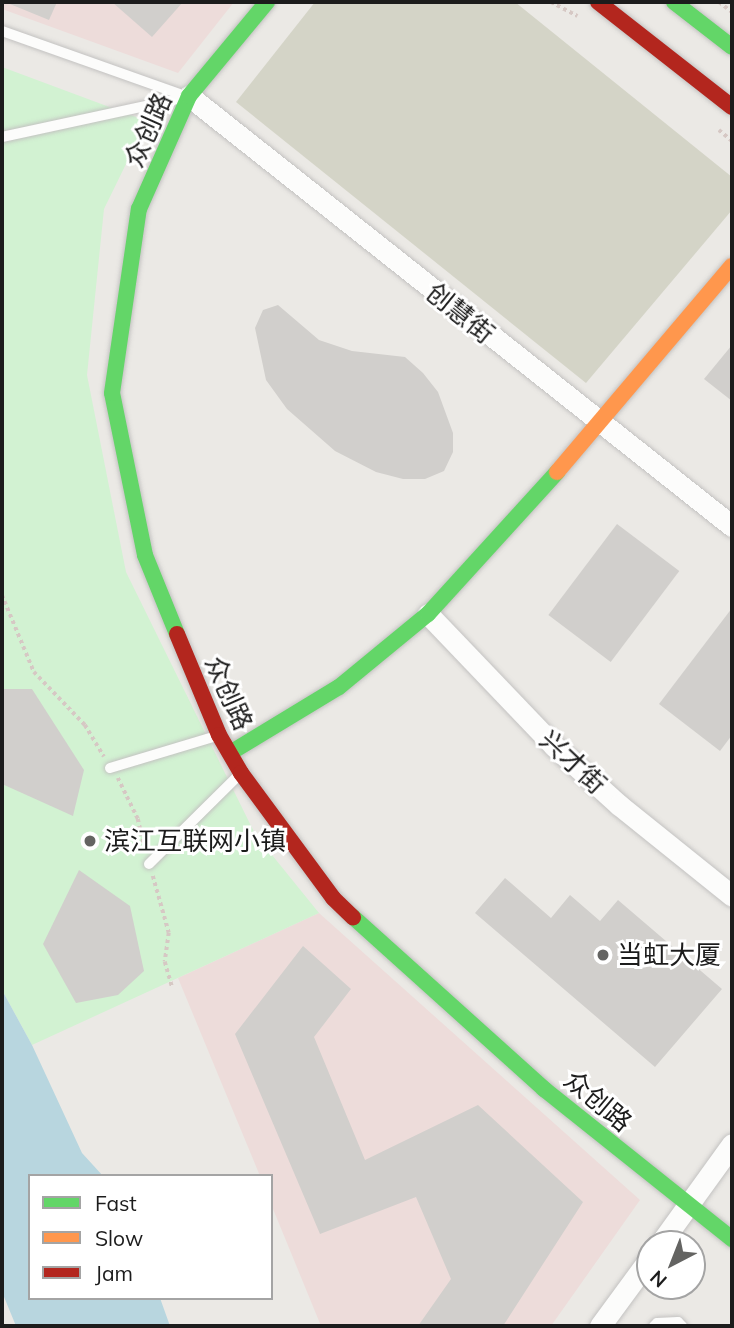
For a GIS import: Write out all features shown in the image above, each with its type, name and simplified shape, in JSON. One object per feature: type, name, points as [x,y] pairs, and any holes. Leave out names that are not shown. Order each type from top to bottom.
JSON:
[{"type":"street","name":"众创路","points":[[267,2],[189,96],[139,209],[112,393],[145,555],[219,735],[241,773],[333,898],[524,1072],[688,1207],[732,1239]]},
{"type":"street","points":[[598,2],[732,107]]},
{"type":"street","points":[[674,2],[732,47]]},
{"type":"street","name":"创慧街","points":[[189,96],[600,425],[732,526]]},
{"type":"street","points":[[230,753],[339,687],[428,614],[600,425],[732,266]]},
{"type":"street","name":"兴才街","points":[[428,614],[554,746],[619,805],[732,896]]},
{"type":"street","points":[[671,1230],[732,1144]]},
{"type":"street","points":[[600,1326],[636,1277]]},
{"type":"lane","points":[[2,31],[189,96]]},
{"type":"lane","points":[[2,137],[189,96]]},
{"type":"lane","points":[[110,768],[219,735]]},
{"type":"lane","points":[[149,864],[241,773]]},
{"type":"lane","points":[[654,1326],[657,1323],[678,1322],[682,1326]]},
{"type":"path","points":[[719,2],[732,12]]},
{"type":"path","points":[[2,595],[34,672],[85,725],[127,792],[138,819],[169,933],[165,962],[172,986]]},
{"type":"shaded area","points":[[2,2],[234,2],[178,73],[2,9]]},
{"type":"shaded area","points":[[315,2],[515,2],[732,177],[732,210],[586,383],[236,102]]},
{"type":"shaded area","points":[[319,913],[640,1200],[551,1326],[321,1326],[273,1209],[273,1174],[259,1174],[178,978]]},
{"type":"green space","points":[[2,67],[147,121],[104,209],[87,375],[126,572],[255,834],[319,913],[32,1045],[2,990]]},
{"type":"water","points":[[2,990],[32,1045],[82,1153],[101,1174],[28,1174],[28,1300],[161,1300],[170,1326],[16,1326],[2,1292]]},
{"type":"building","points":[[5,2],[57,2],[49,20]]},
{"type":"building","points":[[112,2],[183,2],[152,37]]},
{"type":"building","points":[[278,305],[319,340],[352,351],[405,357],[423,373],[438,392],[453,433],[453,452],[444,471],[425,479],[403,479],[376,472],[335,451],[287,409],[266,380],[255,328],[263,310]]},
{"type":"building","points":[[732,345],[732,401],[704,379]]},
{"type":"building","points":[[617,524],[679,571],[611,662],[548,615]]},
{"type":"building","points":[[732,608],[732,735],[720,751],[659,704]]},
{"type":"building","points":[[2,689],[32,689],[84,770],[73,816],[2,784]]},
{"type":"building","points":[[79,870],[130,906],[144,971],[118,995],[76,1003],[43,944]]},
{"type":"building","name":"当虹大厦","points":[[505,878],[551,918],[570,895],[600,921],[618,900],[722,989],[655,1067],[475,913]]},
{"type":"building","points":[[303,946],[351,989],[314,1037],[365,1160],[478,1105],[583,1202],[503,1326],[418,1326],[451,1279],[416,1197],[320,1234],[235,1034]]},
{"type":"traffic: fast","points":[[177,634],[145,555],[112,393],[139,209],[189,96],[267,2]]},
{"type":"traffic: fast","points":[[674,2],[732,47]]},
{"type":"traffic: fast","points":[[230,753],[339,687],[428,614],[557,472]]},
{"type":"traffic: fast","points":[[353,917],[544,1089],[732,1239]]},
{"type":"traffic: slow","points":[[557,472],[732,266]]},
{"type":"traffic: jam","points":[[598,2],[732,107]]},
{"type":"traffic: jam","points":[[177,634],[219,735],[241,773],[333,898],[353,917]]},
{"type":"place","name":"滨江互联网小镇","points":[[90,841]]},
{"type":"place","name":"当虹大厦","points":[[603,955]]}]
